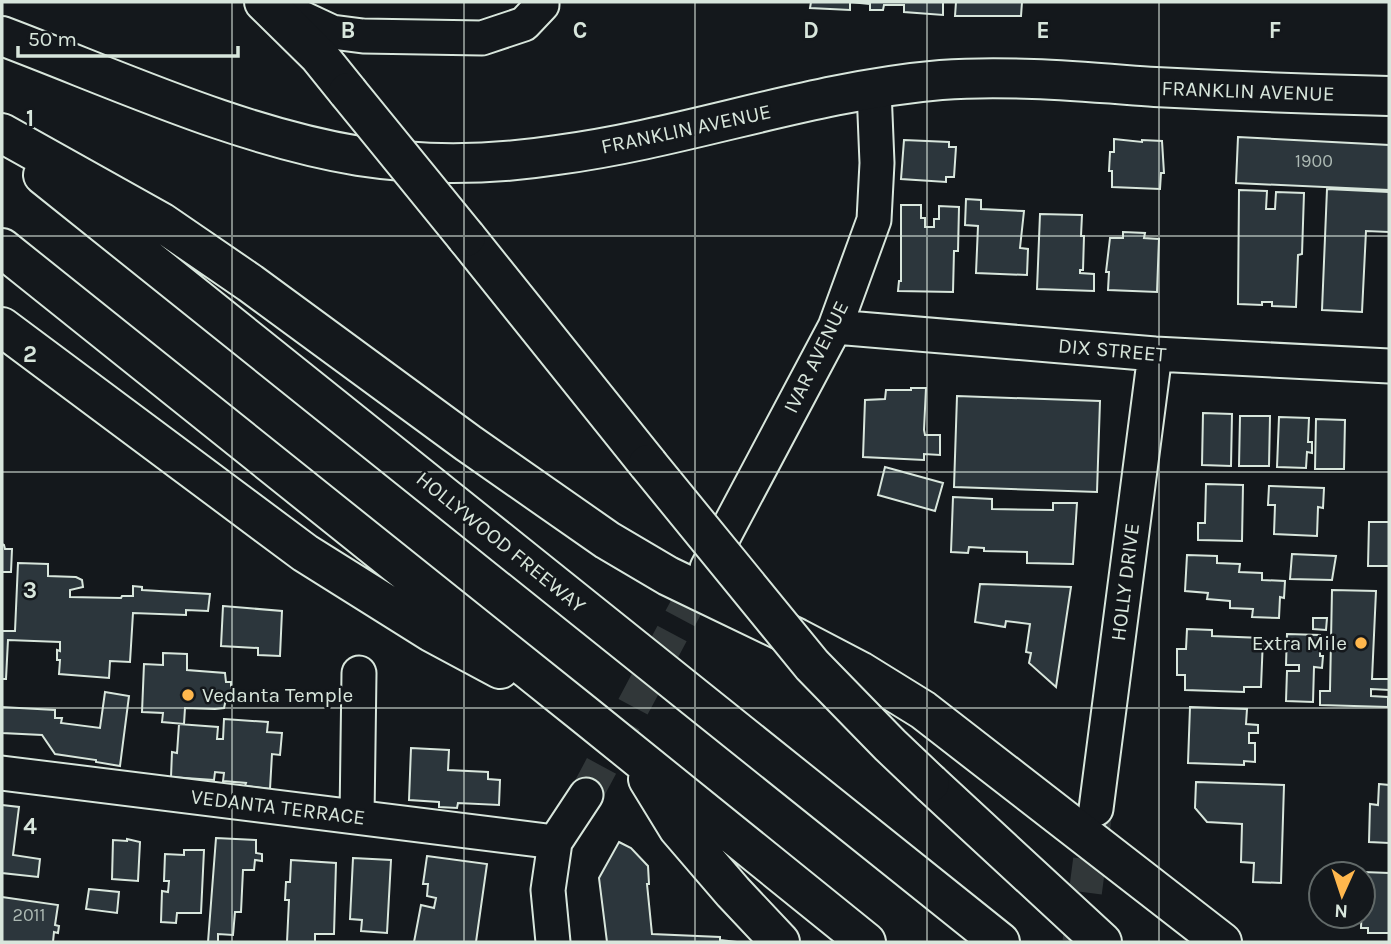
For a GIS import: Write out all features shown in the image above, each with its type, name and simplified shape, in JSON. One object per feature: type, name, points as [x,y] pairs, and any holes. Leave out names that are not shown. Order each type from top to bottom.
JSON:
[{"type":"main road","points":[[265,2],[310,46],[348,92],[812,665],[890,745],[1102,942]]},
{"type":"main road","name":"FRANKLIN AVENUE","points":[[2,36],[270,136],[360,156],[440,163],[558,155],[874,90],[940,80],[1007,78],[1232,91],[1389,96]]},
{"type":"main road","points":[[2,133],[58,162],[172,229],[508,472],[607,540],[668,576],[860,671],[923,710],[1222,942]]},
{"type":"main road","name":"HOLLYWOOD FREEWAY","points":[[2,143],[1000,942]]},
{"type":"main road","points":[[2,248],[866,942]]},
{"type":"main road","points":[[2,327],[306,553],[431,632],[585,715]]},
{"type":"main road","points":[[632,753],[678,828],[780,942]]},
{"type":"street","points":[[265,2],[332,32],[363,36],[482,38],[524,24],[542,4]]},
{"type":"street","name":"IVAR AVENUE","points":[[707,568],[835,327],[874,220],[877,163],[874,90]]},
{"type":"street","name":"DIX STREET","points":[[835,327],[1155,354],[1389,366]]},
{"type":"street","name":"HOLLY DRIVE","points":[[1096,809],[1155,354]]},
{"type":"street","points":[[357,817],[359,673]]},
{"type":"street","name":"VEDANTA TERRACE","points":[[2,774],[555,842]]},
{"type":"street","points":[[553,942],[548,890],[555,842],[586,795]]},
{"type":"building","points":[[811,2],[850,2],[850,10],[810,8]]},
{"type":"building","points":[[850,2],[943,2],[943,15],[904,12],[904,5],[884,5],[883,10],[870,10],[870,4]]},
{"type":"building","points":[[956,2],[1022,2],[1021,16],[955,16]]},
{"type":"building","points":[[1238,137],[1389,145],[1389,190],[1236,183]]},
{"type":"building","points":[[1114,139],[1162,141],[1164,173],[1161,173],[1160,189],[1112,187],[1112,171],[1109,171]]},
{"type":"building","points":[[904,140],[949,142],[949,147],[956,147],[954,177],[946,177],[946,182],[901,179]]},
{"type":"building","points":[[1327,189],[1389,192],[1389,232],[1366,231],[1362,312],[1322,310]]},
{"type":"building","points":[[1239,190],[1267,191],[1266,209],[1275,209],[1276,192],[1304,193],[1302,254],[1298,255],[1296,307],[1272,306],[1272,302],[1262,302],[1262,305],[1238,304]]},
{"type":"building","points":[[966,199],[981,200],[981,209],[1024,211],[1020,248],[1028,249],[1027,275],[976,273],[978,226],[965,225]]},
{"type":"building","points":[[901,205],[921,205],[921,218],[925,218],[925,227],[934,227],[934,219],[939,219],[939,206],[959,207],[958,251],[954,251],[953,292],[898,291],[901,281]]},
{"type":"building","points":[[1040,214],[1082,215],[1083,270],[1080,270],[1080,273],[1094,274],[1094,291],[1037,289]]},
{"type":"building","points":[[1123,232],[1145,233],[1144,238],[1159,239],[1157,292],[1108,290],[1109,272],[1106,272],[1110,238],[1123,238]]},
{"type":"building","points":[[926,388],[925,435],[940,435],[940,455],[924,454],[924,460],[863,457],[865,400],[885,399],[886,390]]},
{"type":"building","points":[[957,396],[1100,401],[1097,492],[954,487]]},
{"type":"building","points":[[1203,413],[1232,414],[1231,466],[1202,465]]},
{"type":"building","points":[[1240,416],[1270,416],[1269,466],[1239,466]]},
{"type":"building","points":[[1279,417],[1309,418],[1308,442],[1312,442],[1312,453],[1307,452],[1306,468],[1277,467]]},
{"type":"building","points":[[1316,419],[1345,420],[1344,469],[1315,469]]},
{"type":"building","points":[[885,467],[943,483],[935,511],[878,495]]},
{"type":"building","points":[[1206,484],[1243,485],[1242,541],[1198,540],[1198,523],[1205,523]]},
{"type":"building","points":[[1269,486],[1324,488],[1323,508],[1318,507],[1317,536],[1274,534],[1275,505],[1268,505]]},
{"type":"building","points":[[953,497],[992,499],[992,509],[1053,510],[1053,503],[1077,503],[1073,564],[1027,563],[1027,552],[984,551],[984,548],[969,547],[968,553],[951,552]]},
{"type":"building","points":[[1369,522],[1389,522],[1389,566],[1368,566]]},
{"type":"building","points":[[2,544],[5,549],[12,549],[11,572],[2,572]]},
{"type":"building","points":[[1292,554],[1336,556],[1332,580],[1290,579]]},
{"type":"building","points":[[1187,555],[1217,556],[1217,563],[1240,564],[1239,572],[1262,573],[1262,580],[1285,581],[1284,598],[1280,597],[1279,618],[1252,617],[1253,609],[1230,608],[1230,601],[1207,599],[1208,593],[1185,591]]},
{"type":"building","points":[[18,563],[48,564],[48,576],[76,577],[82,580],[83,587],[70,590],[70,597],[133,596],[133,586],[142,587],[142,590],[210,594],[208,611],[186,610],[186,615],[133,613],[130,662],[110,661],[109,678],[59,674],[60,660],[57,660],[57,650],[60,651],[60,642],[8,640],[6,679],[2,679],[2,631],[15,631]]},
{"type":"building","points":[[980,584],[1071,587],[1056,687],[1029,663],[1031,653],[1026,652],[1030,624],[1006,621],[1005,627],[975,622]]},
{"type":"building","points":[[1332,590],[1376,591],[1372,679],[1389,679],[1389,690],[1371,689],[1371,696],[1388,697],[1388,707],[1320,705],[1320,691],[1330,691]]},
{"type":"building","points":[[223,606],[282,611],[280,656],[258,655],[258,648],[221,646]]},
{"type":"building","points":[[1313,618],[1327,618],[1326,630],[1313,629]]},
{"type":"building","points":[[1187,629],[1212,630],[1212,636],[1263,638],[1261,687],[1244,687],[1244,692],[1185,690],[1185,675],[1177,675],[1177,649],[1186,649]]},
{"type":"building","points":[[1287,634],[1320,635],[1322,668],[1314,667],[1313,702],[1286,701],[1287,671],[1299,671],[1299,665],[1286,665]]},
{"type":"building","points":[[163,653],[187,654],[187,670],[225,673],[226,682],[231,682],[231,700],[226,699],[224,708],[185,708],[184,724],[162,722],[163,713],[142,712],[144,664],[163,665]]},
{"type":"building","points":[[105,692],[129,696],[120,766],[55,754],[42,735],[2,733],[2,707],[55,710],[55,718],[62,718],[61,723],[100,728]]},
{"type":"building","points":[[1190,707],[1247,709],[1246,724],[1258,725],[1258,733],[1249,733],[1249,743],[1255,743],[1255,762],[1244,761],[1244,765],[1188,763]]},
{"type":"building","points":[[224,719],[268,722],[267,732],[282,733],[280,755],[272,754],[270,789],[223,781],[224,773],[215,772],[214,780],[171,777],[172,752],[177,753],[179,724],[218,727],[217,739],[223,739]]},
{"type":"building","points":[[411,748],[449,750],[448,770],[488,772],[488,779],[500,780],[499,805],[458,803],[457,808],[439,807],[439,802],[409,800]]},
{"type":"building","points":[[1196,782],[1284,785],[1281,883],[1253,882],[1254,863],[1241,862],[1242,824],[1207,822],[1195,808]]},
{"type":"building","points":[[1379,784],[1389,785],[1389,843],[1369,842],[1370,804],[1378,805]]},
{"type":"building","points":[[2,805],[19,807],[13,855],[40,859],[38,877],[2,873]]},
{"type":"building","points":[[216,838],[256,840],[256,853],[262,854],[262,861],[255,860],[254,870],[243,870],[241,912],[235,912],[233,935],[218,934],[218,942],[208,942]]},
{"type":"building","points":[[113,840],[140,842],[138,881],[112,879]]},
{"type":"building","points":[[619,842],[631,848],[648,866],[652,934],[720,937],[720,940],[737,942],[607,942],[599,878]]},
{"type":"building","points":[[184,850],[204,850],[201,913],[177,913],[176,923],[161,922],[162,891],[168,892],[169,881],[164,881],[165,854],[184,855]]},
{"type":"building","points":[[427,856],[487,864],[476,942],[414,942],[421,905],[434,908],[436,898],[427,896],[428,884],[423,884]]},
{"type":"building","points":[[353,858],[391,860],[387,933],[361,931],[362,920],[350,919]]},
{"type":"building","points":[[291,860],[336,863],[334,934],[315,934],[315,942],[287,942],[289,900],[285,900],[286,882],[290,882]]},
{"type":"building","points":[[1377,873],[1389,873],[1389,933],[1368,933],[1368,930],[1377,930]]},
{"type":"building","points":[[89,889],[119,892],[117,913],[86,909]]},
{"type":"building","points":[[2,897],[58,905],[55,925],[59,926],[58,933],[54,932],[53,942],[2,942]]},
{"type":"tunnel","points":[[586,795],[707,568]]},
{"type":"tunnel","points":[[1079,942],[1095,818]]},
{"type":"place","name":"Extra Mile","points":[[1361,643]]},
{"type":"place","name":"Vedanta Temple","points":[[188,695]]}]
